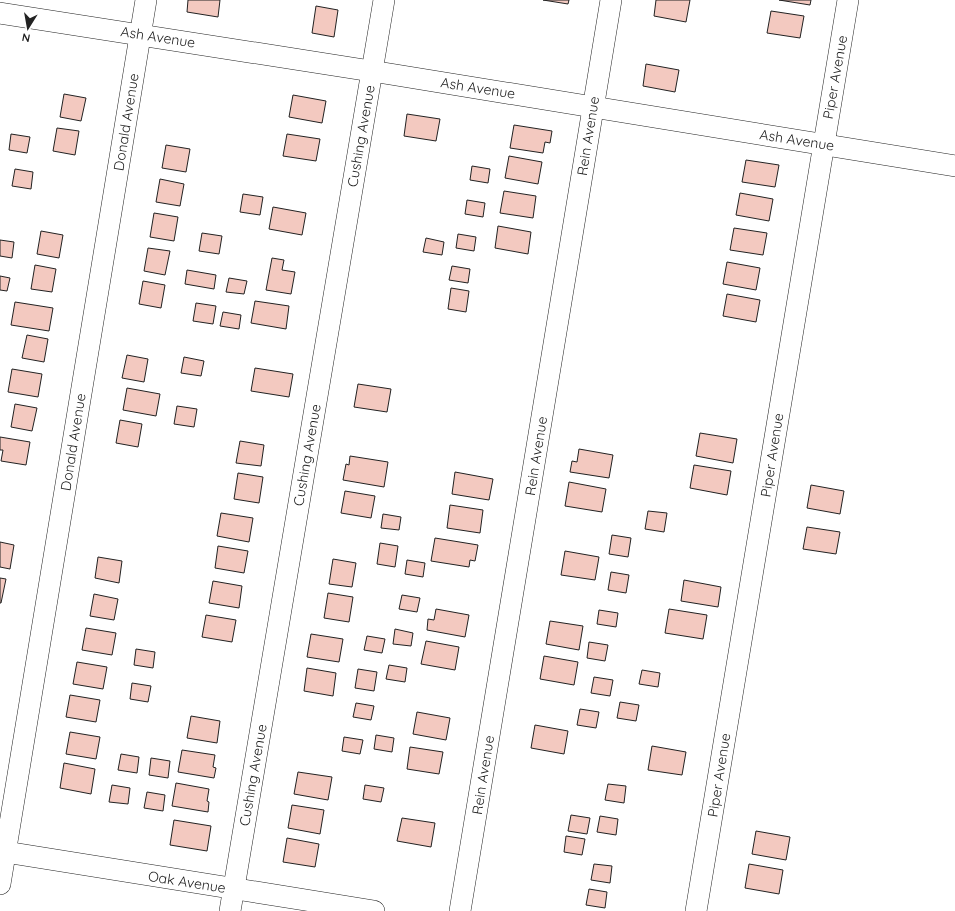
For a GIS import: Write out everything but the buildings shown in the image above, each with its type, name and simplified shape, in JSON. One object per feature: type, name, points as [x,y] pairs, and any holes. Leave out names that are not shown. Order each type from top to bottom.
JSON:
[{"type":"street","name":"Donald Avenue","points":[[0,884],[3,852],[146,0]]},
{"type":"street","name":"Cushing Avenue","points":[[230,911],[384,0]]},
{"type":"street","name":"Rein Avenue","points":[[460,911],[611,0]]},
{"type":"street","name":"Piper Avenue","points":[[696,911],[848,0]]},
{"type":"street","name":"Ash Avenue","points":[[0,13],[372,71],[955,166]]},
{"type":"street","name":"Oak Avenue","points":[[3,852],[374,911]]}]
